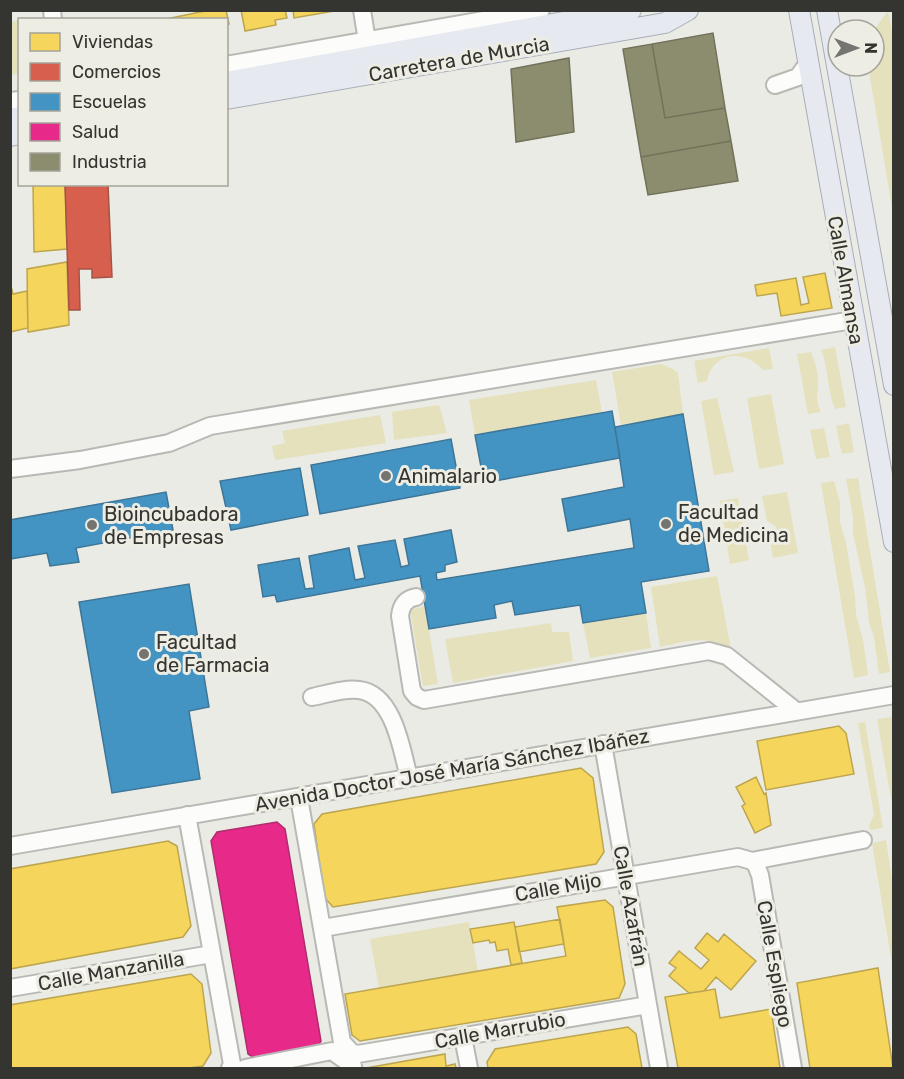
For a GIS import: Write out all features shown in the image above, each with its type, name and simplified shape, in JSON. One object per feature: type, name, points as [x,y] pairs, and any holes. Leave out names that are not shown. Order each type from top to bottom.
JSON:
[{"type":"main road","name":"Carretera de Murcia","points":[[228,82],[631,10]]},
{"type":"main road","name":"Carretera de Murcia","points":[[228,99],[665,23],[688,10]]},
{"type":"main road","name":"Calle Almansa","points":[[894,385],[829,11],[793,13],[808,63],[894,542]]},
{"type":"street","points":[[362,10],[367,41]]},
{"type":"street","name":"Carretera de Murcia","points":[[228,65],[541,10]]},
{"type":"street","points":[[775,85],[798,77],[808,63]]},
{"type":"street","points":[[10,469],[80,460],[169,443],[210,426],[853,320]]},
{"type":"street","points":[[416,597],[409,598],[404,603],[400,609],[400,616],[412,690],[417,697],[424,700],[709,651],[727,657],[796,711]]},
{"type":"street","points":[[312,697],[359,690],[372,694],[383,702],[396,731],[409,778]]},
{"type":"street","name":"Avenida Doctor José María Sánchez Ibáñez","points":[[10,846],[894,695]]},
{"type":"street","name":"Calle Azafrán","points":[[603,744],[659,1068]]},
{"type":"street","points":[[299,798],[342,1042],[350,1061]]},
{"type":"street","points":[[187,815],[232,1064],[230,1068]]},
{"type":"street","name":"Calle Mijo","points":[[323,928],[738,856],[752,861],[863,840]]},
{"type":"street","name":"Calle Espliego","points":[[752,861],[760,875],[793,1068]]},
{"type":"street","name":"Calle Manzanilla","points":[[10,988],[212,954]]},
{"type":"street","name":"Calle Marrubio","points":[[245,1068],[332,1052],[350,1061],[358,1054],[648,1005]]},
{"type":"street","points":[[464,1037],[469,1068]]},
{"type":"shaded area","points":[[888,11],[894,41],[893,213],[870,78],[886,78],[886,18],[883,18]]},
{"type":"shaded area","points":[[18,20],[18,73],[11,75],[11,22]]},
{"type":"shaded area","points":[[835,347],[846,407],[835,409],[821,350]]},
{"type":"shaded area","points":[[769,348],[773,369],[763,370],[748,359],[731,356],[716,364],[710,371],[707,381],[698,383],[694,361]]},
{"type":"shaded area","points":[[811,352],[818,374],[817,399],[821,412],[808,414],[797,354]]},
{"type":"shaded area","points":[[661,364],[678,373],[683,414],[621,425],[612,372]]},
{"type":"shaded area","points":[[596,380],[602,412],[475,435],[469,400]]},
{"type":"shaded area","points":[[771,394],[784,464],[759,469],[747,398]]},
{"type":"shaded area","points":[[717,398],[734,472],[714,475],[701,401]]},
{"type":"shaded area","points":[[439,405],[447,433],[394,440],[392,412]]},
{"type":"shaded area","points":[[380,415],[386,443],[275,460],[272,446],[285,443],[282,431]]},
{"type":"shaded area","points":[[849,423],[854,452],[842,454],[836,426]]},
{"type":"shaded area","points":[[824,428],[830,457],[816,459],[810,430]]},
{"type":"shaded area","points":[[858,478],[890,672],[879,674],[865,587],[853,534],[853,518],[846,479]]},
{"type":"shaded area","points":[[834,481],[840,503],[840,522],[846,543],[856,615],[863,640],[868,675],[854,678],[821,483]]},
{"type":"shaded area","points":[[787,492],[798,553],[773,558],[771,544],[777,536],[777,529],[767,521],[762,496]]},
{"type":"shaded area","points":[[738,498],[749,560],[730,564],[720,501]]},
{"type":"shaded area","points":[[717,576],[731,649],[705,640],[660,647],[651,587]]},
{"type":"shaded area","points":[[425,606],[438,684],[423,686],[410,610]]},
{"type":"shaded area","points":[[646,613],[651,648],[590,658],[583,623]]},
{"type":"shaded area","points":[[551,623],[552,632],[569,632],[573,661],[453,683],[445,639]]},
{"type":"shaded area","points":[[894,717],[893,810],[877,719]]},
{"type":"shaded area","points":[[865,722],[883,828],[870,830],[869,826],[874,815],[858,723]]},
{"type":"shaded area","points":[[886,840],[893,886],[893,970],[872,843]]},
{"type":"shaded area","points":[[469,922],[478,971],[379,988],[370,939]]},
{"type":"building: Viviendas","points":[[210,10],[226,10],[228,18],[171,18]]},
{"type":"building: Viviendas","points":[[241,10],[285,10],[287,18],[275,20],[276,25],[245,31]]},
{"type":"building: Viviendas","points":[[293,10],[340,10],[294,18]]},
{"type":"building: Viviendas","points":[[33,186],[65,186],[67,249],[34,252]]},
{"type":"building: Viviendas","points":[[67,262],[69,325],[28,332],[27,269]]},
{"type":"building: Viviendas","points":[[825,273],[832,308],[781,316],[777,293],[757,296],[755,285],[796,278],[801,305],[809,303],[803,277]]},
{"type":"building: Viviendas","points":[[10,282],[13,294],[27,291],[28,328],[10,332]]},
{"type":"building: Viviendas","points":[[839,726],[846,733],[854,774],[766,790],[757,741]]},
{"type":"building: Viviendas","points":[[581,768],[593,778],[604,852],[596,864],[333,907],[324,897],[314,824],[322,814]]},
{"type":"building: Viviendas","points":[[756,777],[764,794],[766,793],[771,825],[755,833],[742,806],[745,804],[736,787]]},
{"type":"building: Viviendas","points":[[168,841],[177,846],[191,926],[183,937],[10,969],[10,869]]},
{"type":"building: Viviendas","points":[[605,900],[613,907],[625,984],[619,998],[360,1041],[352,1035],[345,994],[566,956],[557,907]]},
{"type":"building: Viviendas","points":[[560,919],[564,944],[519,952],[515,927]]},
{"type":"building: Viviendas","points":[[514,922],[522,963],[511,965],[508,949],[497,951],[495,942],[490,943],[489,940],[473,943],[470,929]]},
{"type":"building: Viviendas","points":[[707,933],[718,942],[724,934],[756,961],[731,990],[716,977],[704,991],[689,993],[669,976],[676,968],[669,963],[679,951],[701,969],[709,960],[695,948]]},
{"type":"building: Viviendas","points":[[878,968],[893,1068],[810,1068],[797,983]]},
{"type":"building: Viviendas","points":[[191,974],[202,984],[211,1053],[203,1066],[189,1068],[10,1068],[10,1005]]},
{"type":"building: Viviendas","points":[[715,989],[720,1018],[771,1009],[780,1068],[678,1068],[665,997]]},
{"type":"building: Viviendas","points":[[628,1027],[636,1034],[642,1068],[488,1068],[487,1062],[495,1049]]},
{"type":"building: Viviendas","points":[[445,1054],[446,1066],[455,1064],[456,1068],[366,1068]]},
{"type":"building: Comercios","points":[[65,186],[108,186],[112,277],[92,278],[92,269],[79,269],[80,310],[69,310]]},
{"type":"building: Escuelas","points":[[612,411],[620,458],[484,483],[475,435]]},
{"type":"building: Escuelas","name":"Facultad de Medicina","points":[[683,414],[709,571],[641,582],[646,613],[583,623],[580,605],[515,615],[512,601],[494,605],[496,618],[429,629],[420,576],[277,602],[275,595],[263,597],[258,565],[299,558],[305,589],[314,588],[309,556],[349,548],[355,580],[365,578],[358,546],[395,540],[401,567],[409,565],[404,539],[451,530],[457,562],[445,565],[445,571],[436,573],[437,580],[634,548],[630,519],[568,531],[562,499],[624,487],[615,427]]},
{"type":"building: Escuelas","name":"Animalario","points":[[451,439],[460,488],[320,514],[311,465]]},
{"type":"building: Escuelas","points":[[300,468],[308,515],[231,530],[220,481]]},
{"type":"building: Escuelas","name":"Bioincubadora de Empresas","points":[[166,492],[173,530],[76,548],[79,562],[50,566],[47,553],[10,559],[10,520]]},
{"type":"building: Escuelas","name":"Facultad de Farmacia","points":[[189,584],[209,707],[189,711],[200,779],[112,793],[79,602]]},
{"type":"building: Salud","points":[[277,822],[285,829],[321,1041],[316,1049],[256,1059],[248,1054],[211,841],[217,832]]},
{"type":"building: Industria","points":[[713,33],[725,108],[665,118],[652,44]]},
{"type":"building: Industria","points":[[652,44],[665,118],[725,108],[731,141],[641,157],[623,49]]},
{"type":"building: Industria","points":[[569,58],[574,132],[516,142],[511,69]]},
{"type":"building: Industria","points":[[731,141],[738,181],[648,195],[641,157]]},
{"type":"place","name":"Animalario","points":[[386,476]]},
{"type":"place","name":"Facultad de Medicina","points":[[666,524]]},
{"type":"place","name":"Bioincubadora de Empresas","points":[[92,525]]},
{"type":"place","name":"Facultad de Farmacia","points":[[144,654]]}]
